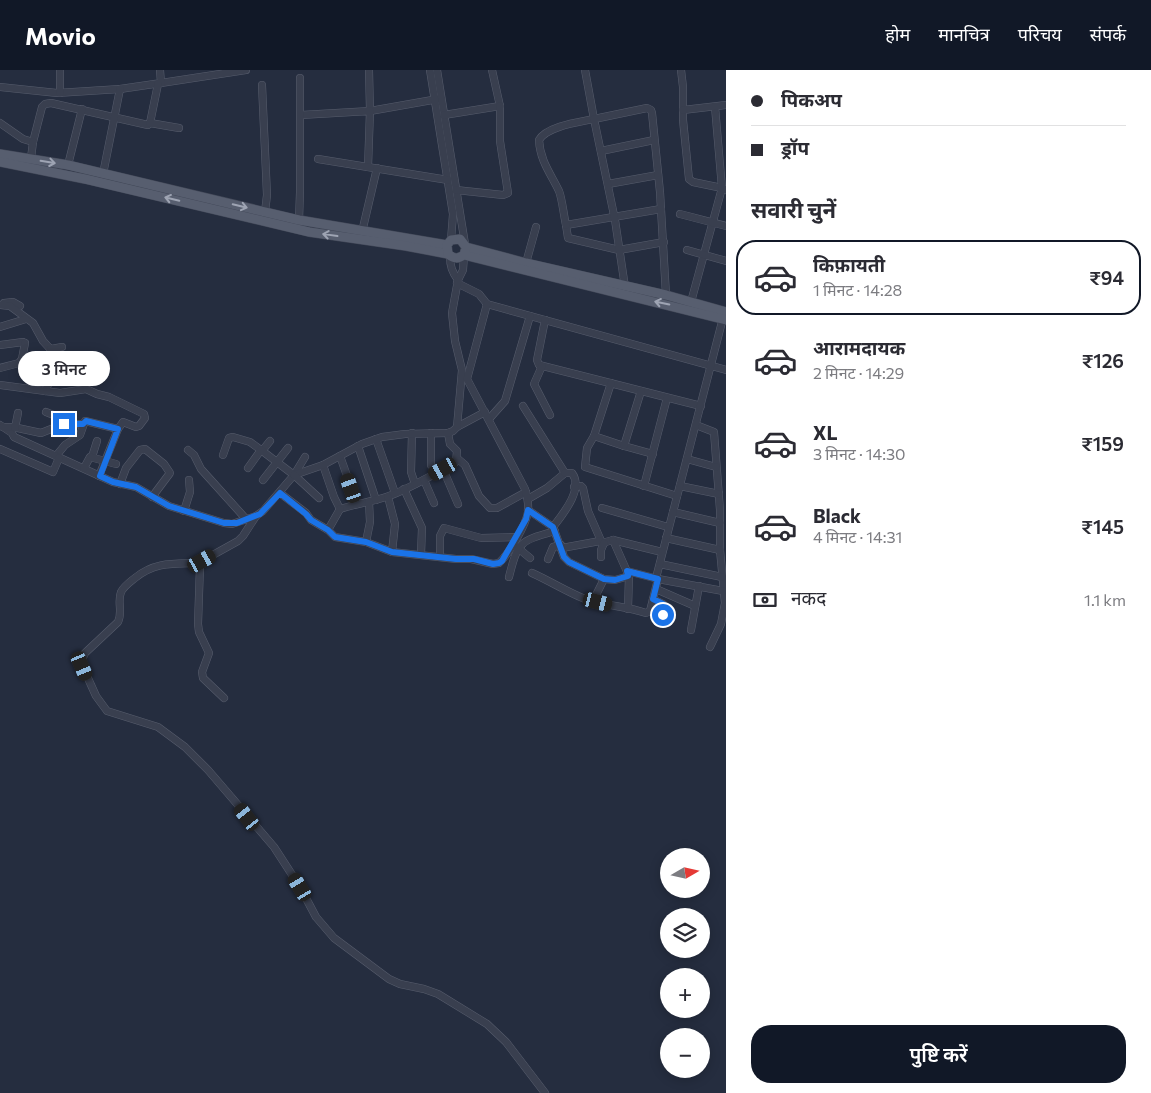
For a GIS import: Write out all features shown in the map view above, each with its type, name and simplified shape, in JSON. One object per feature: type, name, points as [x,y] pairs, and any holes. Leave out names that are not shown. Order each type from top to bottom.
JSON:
[{"type":"main road","points":[[0,154],[68,165],[299,220],[449,249],[456,258],[465,248]]},
{"type":"main road","points":[[0,162],[85,179],[309,232],[406,246],[449,249],[460,240],[465,248],[725,316]]},
{"type":"main road","points":[[465,248],[691,302],[725,316]]},
{"type":"street","points":[[60,70],[60,93]]},
{"type":"street","points":[[150,123],[159,84],[160,70]]},
{"type":"street","points":[[0,88],[60,93],[120,89],[246,70]]},
{"type":"street","points":[[368,167],[369,70]]},
{"type":"street","points":[[280,493],[311,520],[328,530],[335,537],[366,542],[392,552],[499,563],[526,519],[528,510],[527,495],[462,370],[455,341],[452,313],[458,282],[463,270],[465,248],[444,115],[430,70]]},
{"type":"street","points":[[437,70],[438,99],[453,214],[449,249],[450,264],[458,282],[479,294],[487,304],[726,370]]},
{"type":"street","points":[[456,190],[503,195],[508,193],[500,141],[500,106],[492,70]]},
{"type":"street","points":[[584,70],[608,184],[624,287]]},
{"type":"street","points":[[681,70],[689,179],[692,182],[724,189]]},
{"type":"street","points":[[299,220],[300,78]]},
{"type":"street","points":[[262,85],[267,194],[265,212]]},
{"type":"street","points":[[103,174],[120,89]]},
{"type":"street","points":[[301,115],[370,111],[438,99]]},
{"type":"street","points":[[31,158],[42,107],[45,104],[51,103],[82,109],[143,125],[150,123],[178,128]]},
{"type":"street","points":[[683,110],[726,105]]},
{"type":"street","points":[[444,115],[500,106]]},
{"type":"street","points":[[691,302],[724,189],[715,107]]},
{"type":"street","points":[[664,242],[619,250],[570,239],[567,236],[561,194],[544,162],[539,140],[543,135],[559,127],[649,108],[652,113],[658,175],[664,242],[666,296]]},
{"type":"street","points":[[68,165],[82,109]]},
{"type":"street","points":[[0,123],[23,139],[33,142]]},
{"type":"street","points":[[601,151],[654,140]]},
{"type":"street","points":[[318,159],[448,180]]},
{"type":"street","points":[[362,232],[377,168]]},
{"type":"street","points":[[608,184],[658,175]]},
{"type":"street","points":[[566,226],[661,209]]},
{"type":"street","points":[[680,214],[726,226]]},
{"type":"street","points":[[526,263],[536,227]]},
{"type":"street","points":[[687,250],[726,261]]},
{"type":"street","points":[[0,304],[10,302],[20,306]]},
{"type":"street","points":[[0,304],[10,306],[36,327],[43,341],[56,355],[57,364],[45,391]]},
{"type":"street","points":[[460,390],[469,382],[487,304]]},
{"type":"street","points":[[532,573],[593,601],[646,613],[649,612],[656,589],[668,527],[725,316]]},
{"type":"street","points":[[536,318],[537,363],[542,366],[701,406]]},
{"type":"street","points":[[294,475],[323,466],[358,446],[376,439],[453,431],[457,427],[487,416],[501,407],[536,318]]},
{"type":"street","points":[[0,327],[26,320]]},
{"type":"street","points":[[0,345],[24,343],[19,363],[0,368]]},
{"type":"street","points":[[51,349],[62,347]]},
{"type":"street","points":[[542,366],[534,384],[550,415]]},
{"type":"street","points":[[457,427],[462,370]]},
{"type":"street","points":[[611,383],[594,436],[587,448],[584,467],[677,496]]},
{"type":"street","points":[[0,385],[60,393],[86,389],[109,397],[144,414],[145,418],[138,427],[123,422],[120,424],[100,476]]},
{"type":"street","points":[[624,446],[641,391]]},
{"type":"street","points":[[644,486],[667,398]]},
{"type":"street","points":[[523,406],[565,473]]},
{"type":"street","points":[[46,412],[56,416],[57,426]]},
{"type":"street","points":[[16,428],[18,413]]},
{"type":"street","points":[[2,426],[41,432],[57,426],[83,424],[86,421],[118,429]]},
{"type":"street","points":[[0,449],[53,472],[58,457],[65,445],[80,435],[83,424]]},
{"type":"street","points":[[696,425],[714,432],[719,494],[720,550],[725,612],[710,647]]},
{"type":"street","points":[[2,426],[14,437],[113,482],[136,487],[169,506],[224,523],[237,523],[256,516],[263,511],[280,493],[305,457]]},
{"type":"street","points":[[448,432],[450,444],[465,465],[479,496],[490,508],[497,508],[547,488],[565,473],[570,472],[574,474],[576,482],[570,506],[554,529],[527,540],[518,548],[509,577]]},
{"type":"street","points":[[431,433],[431,465]]},
{"type":"street","points":[[412,434],[414,481]]},
{"type":"street","points":[[594,436],[653,454]]},
{"type":"street","points":[[223,455],[230,438],[233,437],[250,442],[294,475],[318,498]]},
{"type":"street","points":[[376,439],[394,490]]},
{"type":"street","points":[[92,457],[97,441]]},
{"type":"street","points":[[248,468],[270,441]]},
{"type":"street","points":[[358,446],[374,498],[366,542]]},
{"type":"street","points":[[263,480],[288,448]]},
{"type":"street","points":[[120,484],[128,467],[140,450],[145,449],[159,460],[170,473],[152,497]]},
{"type":"street","points":[[188,450],[194,455],[200,469],[246,519]]},
{"type":"street","points":[[328,530],[340,509],[374,498],[388,497],[394,490],[404,489],[414,481],[424,480],[456,462],[458,455]]},
{"type":"street","points":[[340,456],[357,504]]},
{"type":"street","points":[[84,468],[88,457],[116,464]]},
{"type":"street","points":[[686,460],[716,467]]},
{"type":"street","points":[[323,466],[340,509]]},
{"type":"street","points":[[443,469],[458,504]]},
{"type":"street","points":[[184,511],[190,492],[189,480]]},
{"type":"street","points":[[424,480],[434,503]]},
{"type":"street","points":[[680,486],[719,494]]},
{"type":"street","points":[[574,487],[584,488],[588,511],[602,542],[601,557]]},
{"type":"street","points":[[404,489],[422,528],[421,554]]},
{"type":"street","points":[[388,497],[396,524],[392,552]]},
{"type":"street","points":[[602,508],[668,527]]},
{"type":"street","points":[[528,510],[554,529],[566,560],[604,579],[615,580],[628,573],[723,591]]},
{"type":"street","points":[[673,512],[720,523]]},
{"type":"street","points":[[256,516],[238,541],[200,563],[154,566],[143,571],[123,589],[119,602],[120,616],[118,622],[83,656],[82,666],[98,701],[110,713],[158,727],[185,747],[208,770],[274,847],[296,880],[316,917],[334,938],[389,979],[400,984],[438,994],[487,1024],[506,1042],[545,1093]]},
{"type":"street","points":[[440,556],[440,536],[444,528],[481,538],[516,537]]},
{"type":"street","points":[[666,538],[720,550]]},
{"type":"street","points":[[614,540],[628,573],[628,609]]},
{"type":"street","points":[[548,559],[555,546],[614,540],[662,552]]},
{"type":"street","points":[[518,548],[530,558]]},
{"type":"street","points":[[200,563],[198,624],[199,632],[209,653],[202,675],[205,681],[224,698]]},
{"type":"street","points":[[660,564],[722,577]]},
{"type":"street","points":[[593,601],[604,579]]},
{"type":"street","points":[[691,630],[699,586]]},
{"type":"street","points":[[656,589],[695,606]]},
{"type":"street","points":[[653,599],[663,604],[663,615]]},
{"type":"route","points":[[64,424],[83,424],[86,421],[118,429],[100,476],[113,482],[132,485],[169,506],[224,523],[237,523],[260,514],[280,493],[311,520],[328,530],[335,537],[366,542],[392,552],[456,559],[474,559],[493,564],[502,561],[526,519],[528,510],[553,527],[564,557],[573,565],[609,580],[625,578],[628,576],[627,571],[658,579],[653,599],[663,604],[663,615]]}]
